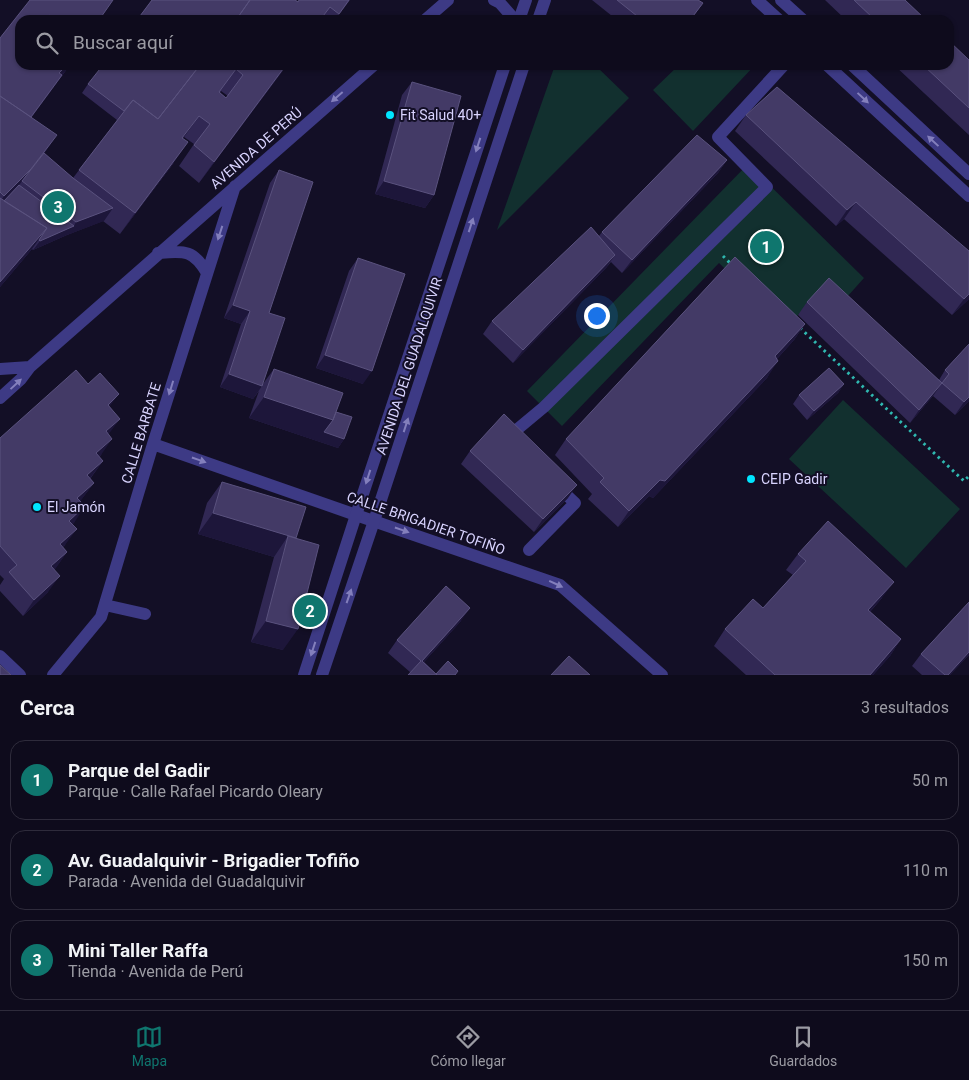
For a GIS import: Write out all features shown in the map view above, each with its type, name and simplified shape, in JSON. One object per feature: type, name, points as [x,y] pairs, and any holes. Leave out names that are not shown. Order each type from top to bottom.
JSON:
[{"type":"street","points":[[431,15],[448,0]]},
{"type":"street","points":[[494,0],[500,3],[511,15]]},
{"type":"street","points":[[522,15],[526,0]]},
{"type":"street","points":[[540,15],[545,0]]},
{"type":"street","points":[[757,0],[774,15]]},
{"type":"street","points":[[781,0],[798,15]]},
{"type":"street","name":"AVENIDA DE PERÚ","points":[[0,398],[22,379],[30,367],[368,70]]},
{"type":"street","name":"AVENIDA DEL GUADALQUIVIR","points":[[304,675],[503,70]]},
{"type":"street","name":"AVENIDA DEL GUADALQUIVIR","points":[[322,675],[522,70]]},
{"type":"street","points":[[515,444],[508,437],[544,407],[767,188],[718,137],[779,70]]},
{"type":"street","points":[[833,70],[969,196]]},
{"type":"street","points":[[857,70],[969,174]]},
{"type":"street","name":"CALLE BARBATE","points":[[54,675],[101,617],[153,444],[235,186]]},
{"type":"street","points":[[158,253],[181,251],[192,255],[201,263],[207,273]]},
{"type":"street","points":[[0,369],[30,367]]},
{"type":"street","name":"CALLE BRIGADIER TOFIÑO","points":[[153,444],[560,584],[662,675]]},
{"type":"street","points":[[529,550],[575,504],[548,477]]},
{"type":"street","points":[[104,604],[145,614]]},
{"type":"street","points":[[0,656],[20,675]]},
{"type":"path","points":[[710,244],[739,271]]},
{"type":"path","points":[[797,325],[964,481],[969,476]]},
{"type":"green space","points":[[553,70],[600,70],[629,98],[497,230]]},
{"type":"green space","points":[[674,70],[750,70],[693,131],[653,90]]},
{"type":"green space","points":[[748,164],[864,278],[838,307],[820,291],[786,328],[719,263],[562,426],[527,391]]},
{"type":"green space","points":[[843,400],[960,509],[906,568],[789,459]]},
{"type":"building","points":[[30,0],[113,0],[102,15],[18,15]]},
{"type":"building","points":[[152,0],[250,0],[240,15],[141,15]]},
{"type":"building","points":[[250,0],[295,0],[298,2],[299,0],[349,0],[339,14],[330,7],[324,15],[240,15]]},
{"type":"building","points":[[617,0],[698,0],[703,3],[694,15],[636,15]]},
{"type":"building","points":[[854,0],[905,0],[921,15],[870,15]]},
{"type":"building","points":[[15,19],[15,70],[62,70],[59,73],[62,75],[31,117],[0,96],[0,38]]},
{"type":"building","points":[[954,46],[969,60],[969,108],[928,70],[954,70]]},
{"type":"building","points":[[99,70],[196,70],[158,119],[133,100],[124,111],[88,84]]},
{"type":"building","points":[[196,70],[235,70],[219,92],[226,98],[243,75],[237,70],[282,70],[214,162],[194,145],[210,124],[199,116],[182,138],[188,142],[135,213],[79,170],[133,100],[158,119]]},
{"type":"building","points":[[412,82],[461,96],[434,195],[384,181]]},
{"type":"building","points":[[777,87],[969,251],[969,294],[964,299],[856,202],[847,210],[746,115]]},
{"type":"building","points":[[0,96],[57,135],[31,169],[4,196],[0,192]]},
{"type":"building","points":[[697,135],[727,160],[632,260],[602,232]]},
{"type":"building","points":[[44,153],[113,208],[76,222],[22,181]]},
{"type":"building","points":[[279,170],[313,182],[269,313],[285,318],[262,386],[229,374],[250,311],[233,305]]},
{"type":"building","points":[[19,185],[74,226],[40,241],[47,228],[4,201]]},
{"type":"building","points":[[0,198],[47,228],[0,282]]},
{"type":"building","points":[[591,227],[615,255],[523,350],[492,321]]},
{"type":"building","points":[[735,257],[805,324],[775,356],[778,361],[665,481],[660,480],[629,511],[600,482],[604,478],[566,439]]},
{"type":"building","points":[[358,258],[405,274],[372,371],[325,355]]},
{"type":"building","points":[[829,278],[942,383],[919,410],[807,302]]},
{"type":"building","points":[[969,344],[969,397],[964,402],[942,383],[949,374],[945,370]]},
{"type":"building","points":[[829,368],[844,384],[814,411],[799,395]]},
{"type":"building","points":[[274,369],[343,393],[333,420],[264,397]]},
{"type":"building","name":"El Jamón","points":[[76,370],[88,384],[100,373],[119,394],[108,405],[120,419],[106,431],[112,439],[96,453],[103,461],[87,475],[94,483],[77,498],[85,506],[69,521],[77,529],[60,544],[67,552],[51,566],[60,576],[34,600],[9,572],[17,565],[0,546],[0,438]]},
{"type":"building","points":[[336,412],[352,417],[344,439],[324,432],[333,420]]},
{"type":"building","points":[[504,414],[577,485],[543,519],[470,451]]},
{"type":"building","points":[[222,482],[306,507],[296,538],[213,513]]},
{"type":"building","points":[[828,521],[894,582],[868,610],[901,639],[870,675],[775,675],[725,629],[753,599],[763,608],[806,561],[798,554]]},
{"type":"building","points":[[288,536],[319,545],[298,629],[266,621]]},
{"type":"building","points":[[446,586],[470,608],[422,661],[437,675],[408,675],[421,661],[397,640]]},
{"type":"building","points":[[969,602],[969,652],[948,675],[945,675],[921,654]]},
{"type":"building","points":[[569,656],[590,675],[551,675]]},
{"type":"building","points":[[448,661],[458,671],[455,675],[437,675],[436,674]]},
{"type":"building","points":[[0,665],[11,675],[0,675]]},
{"type":"place","name":"Fit Salud 40+","points":[[390,115]]},
{"type":"place","name":"Mini Taller Raffa","points":[[58,207]]},
{"type":"place","name":"Parque del Gadir","points":[[766,247]]},
{"type":"place","name":"CEIP Gadir","points":[[751,479]]},
{"type":"place","name":"El Jamón","points":[[37,507]]},
{"type":"place","name":"Av. Guadalquivir - Brigadier Tofiño","points":[[310,611]]}]
